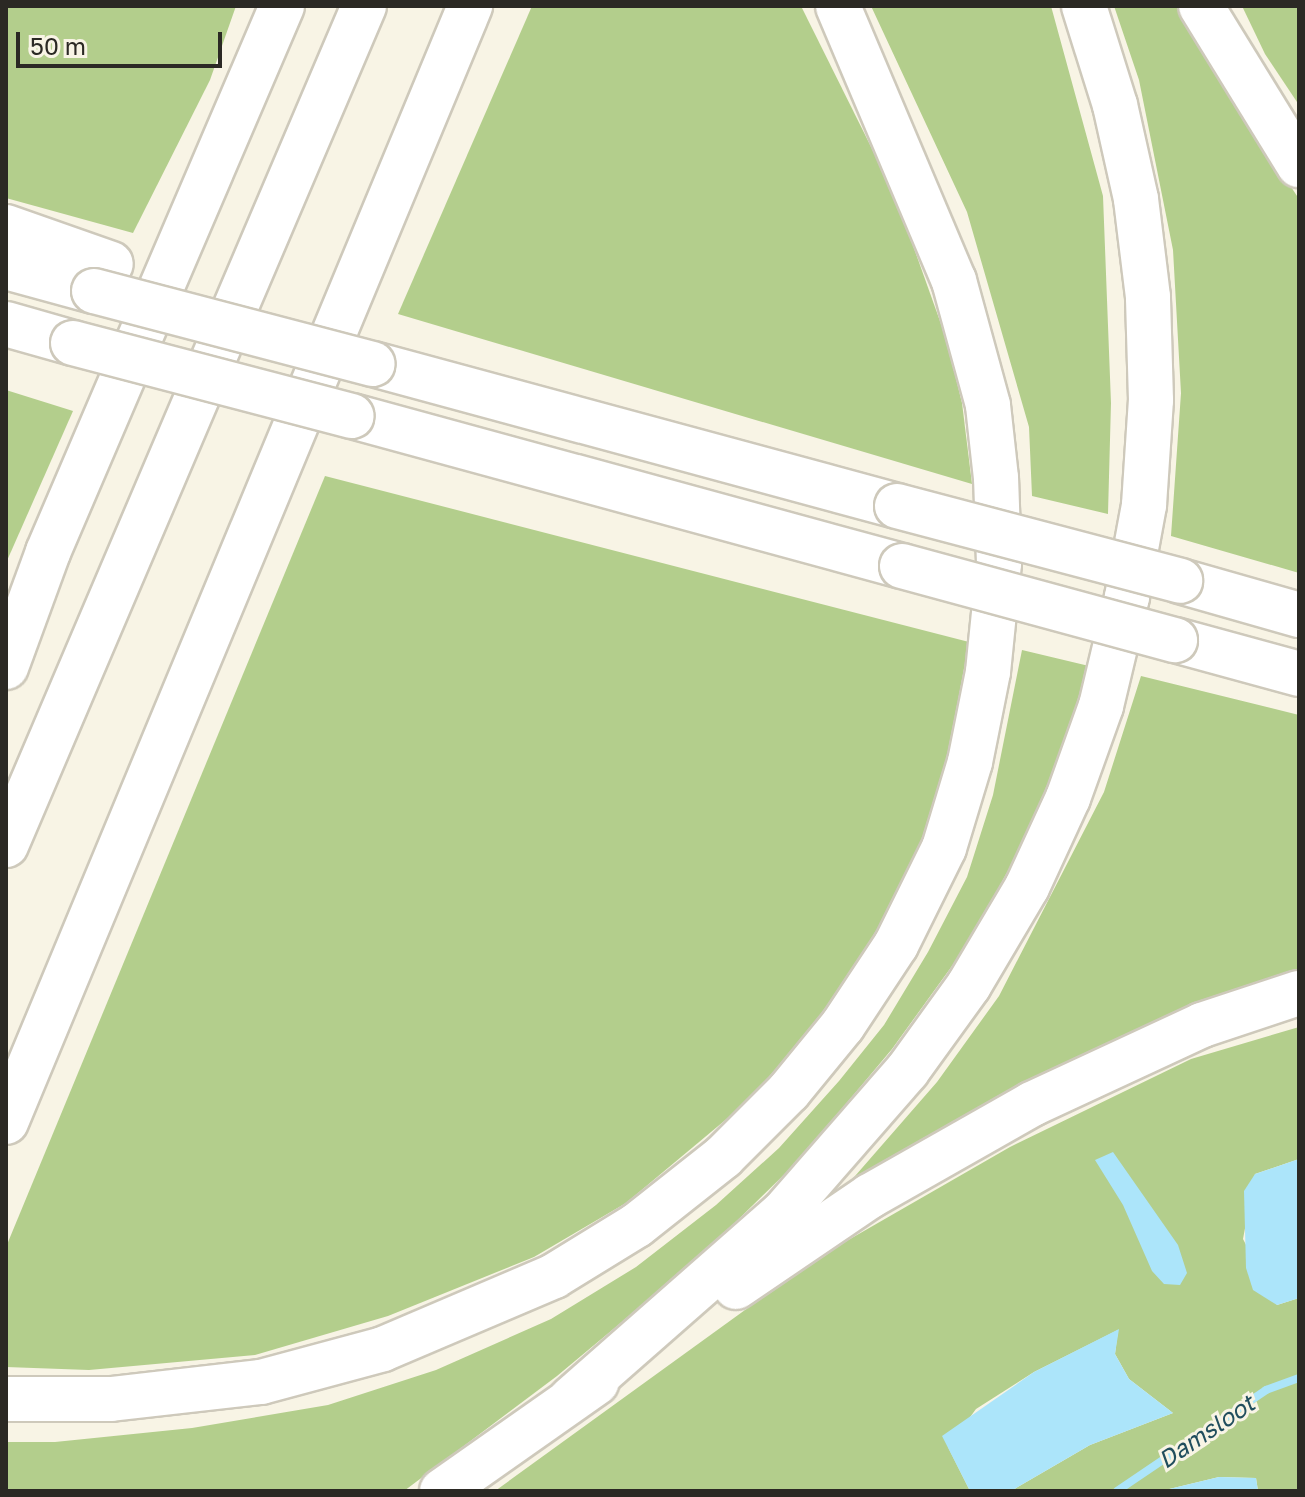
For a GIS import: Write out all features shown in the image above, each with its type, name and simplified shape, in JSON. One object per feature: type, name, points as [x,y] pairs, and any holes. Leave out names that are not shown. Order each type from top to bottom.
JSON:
[{"type":"highway","points":[[238,112],[260,6]]},
{"type":"highway","points":[[6,667],[48,552],[282,6]]},
{"type":"highway","points":[[6,845],[364,6]]},
{"type":"highway","points":[[6,1122],[470,6]]},
{"type":"highway","points":[[6,1399],[111,1399],[261,1382],[383,1349],[554,1276],[637,1225],[723,1157],[789,1091],[843,1025],[896,945],[944,848],[970,762],[988,672],[999,563],[996,478],[988,405],[954,281],[838,6]]},
{"type":"highway","points":[[571,1399],[783,1213],[907,1071],[969,985],[1027,887],[1068,798],[1101,706],[1127,597],[1144,505],[1151,400],[1148,297],[1136,199],[1115,105],[1084,6]]},
{"type":"highway","points":[[1201,6],[1299,165]]},
{"type":"highway","points":[[6,227],[102,277],[214,321],[1299,615]]},
{"type":"highway","points":[[6,267],[102,277]]},
{"type":"highway","points":[[6,324],[1299,674]]},
{"type":"highway","points":[[6,626],[48,552]]},
{"type":"highway","points":[[442,1491],[571,1399],[946,1150],[1202,1025],[1299,993]]},
{"type":"green space","points":[[6,6],[236,6],[210,80],[133,233],[6,198]]},
{"type":"green space","points":[[532,6],[801,6],[895,195],[946,338],[962,403],[972,484],[398,314]]},
{"type":"green space","points":[[871,6],[1051,6],[1103,196],[1111,403],[1108,514],[1032,496],[1029,427],[967,212]]},
{"type":"green space","points":[[1114,6],[1183,6],[1251,126],[1299,199],[1299,573],[1171,536],[1181,393],[1173,250],[1139,80]]},
{"type":"green space","points":[[1242,6],[1299,6],[1299,105],[1265,54]]},
{"type":"green space","points":[[6,390],[73,411],[6,563]]},
{"type":"green space","points":[[325,476],[969,642],[942,786],[918,857],[880,932],[831,1010],[772,1081],[626,1203],[534,1257],[388,1316],[255,1355],[89,1370],[6,1367],[6,1247]]},
{"type":"green space","points":[[1022,650],[1089,666],[1062,759],[1028,835],[965,948],[892,1049],[799,1160],[701,1256],[557,1376],[404,1491],[6,1491],[6,1442],[55,1442],[192,1428],[328,1405],[436,1370],[551,1319],[636,1267],[716,1205],[779,1148],[839,1081],[884,1025],[928,952],[967,877],[993,795]]},
{"type":"green space","points":[[1141,676],[1299,715],[1299,976],[835,1199],[937,1082],[999,996],[1104,792]]},
{"type":"green space","points":[[1299,1027],[1299,1159],[1255,1174],[1243,1239],[1277,1305],[1299,1298],[1299,1491],[1258,1491],[1256,1478],[1219,1477],[1161,1491],[1011,1491],[1090,1445],[1173,1413],[1129,1379],[1115,1354],[1118,1330],[1034,1372],[976,1409],[948,1447],[970,1491],[495,1491],[817,1258],[1010,1147],[1191,1059]]},
{"type":"water","points":[[1113,1152],[1178,1245],[1187,1273],[1180,1285],[1164,1284],[1152,1271],[1123,1205],[1095,1160]]},
{"type":"water","points":[[1299,1159],[1299,1298],[1277,1305],[1253,1290],[1246,1268],[1244,1191],[1255,1174]]},
{"type":"water","points":[[1119,1329],[1115,1354],[1129,1379],[1173,1413],[1090,1445],[1011,1491],[970,1491],[942,1436],[1034,1372]]},
{"type":"water","points":[[1219,1477],[1256,1478],[1258,1491],[1161,1491]]},
{"type":"waterway","name":"Damsloot","points":[[1117,1491],[1266,1390],[1299,1378]]}]
